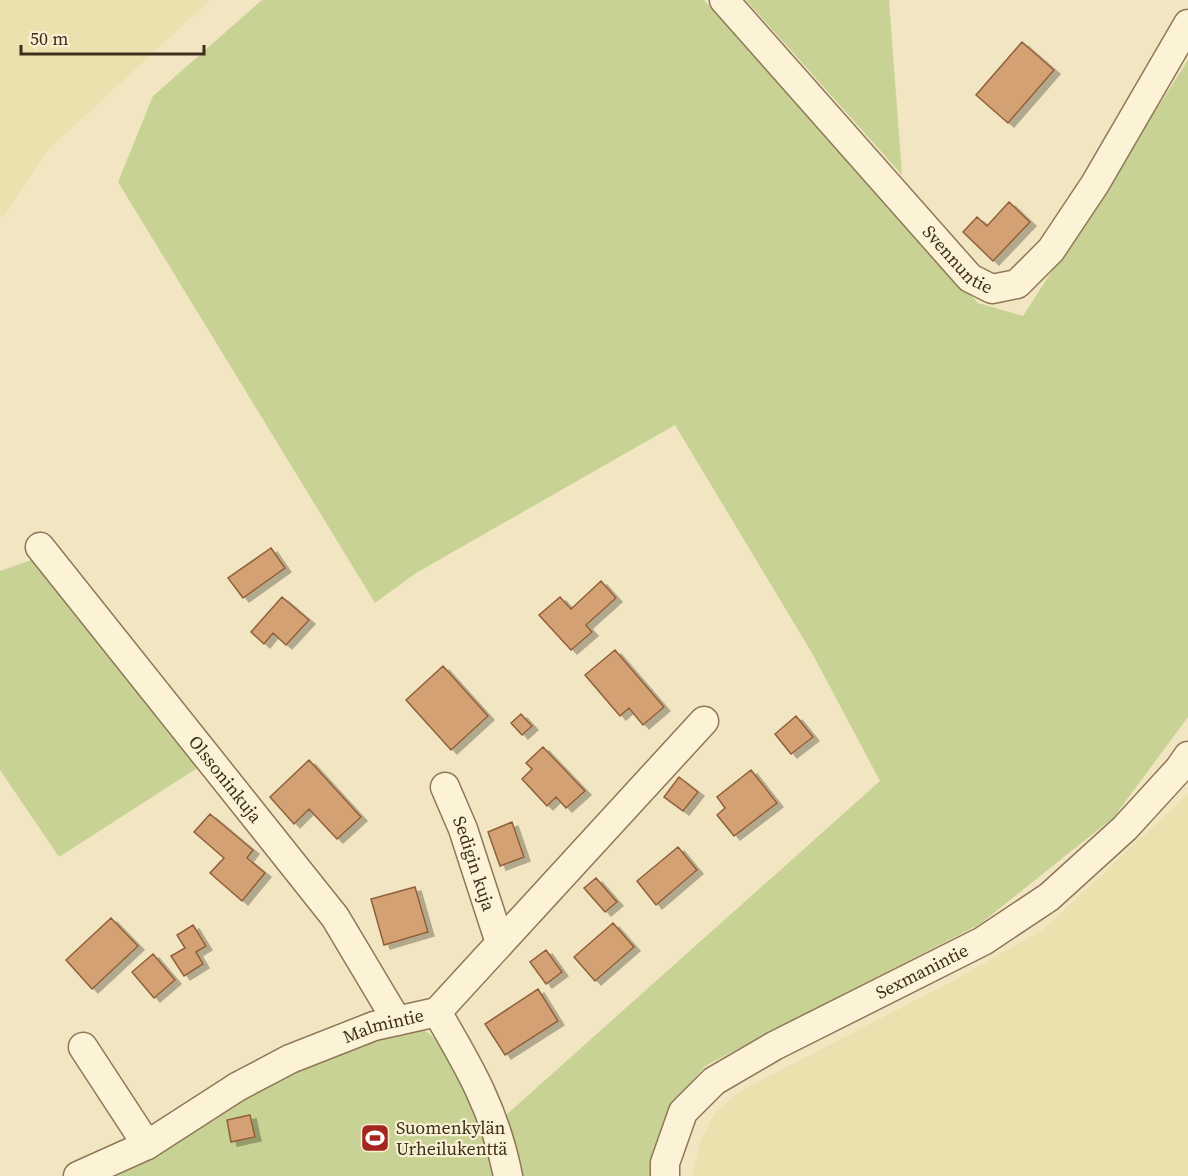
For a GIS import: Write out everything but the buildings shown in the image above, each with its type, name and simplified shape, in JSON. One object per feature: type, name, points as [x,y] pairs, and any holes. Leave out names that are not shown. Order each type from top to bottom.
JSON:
[{"type":"street","name":"Svennuntie","points":[[724,0],[970,278],[992,289],[1017,284],[1051,250],[1095,184],[1188,24]]},
{"type":"street","name":"Olssoninkuja","points":[[40,547],[335,916],[397,1021]]},
{"type":"street","name":"Malmintie","points":[[78,1176],[147,1145],[237,1087],[290,1059],[374,1026],[436,1012],[704,721]]},
{"type":"street","name":"Sexmanintie","points":[[665,1176],[665,1163],[683,1112],[714,1081],[774,1046],[983,941],[1049,897],[1125,828],[1188,756]]},
{"type":"street","name":"Sedigin kuja","points":[[445,787],[463,829],[500,943]]},
{"type":"street","points":[[436,1012],[484,1097],[497,1127],[508,1176]]},
{"type":"street","points":[[83,1047],[147,1145]]},
{"type":"shaded area","points":[[0,0],[210,0],[47,151],[3,217],[0,216]]},
{"type":"shaded area","points":[[1188,794],[1188,1176],[692,1176],[701,1141],[715,1112],[746,1088],[953,981],[1044,929]]},
{"type":"green space","points":[[262,0],[704,0],[978,303],[1023,316],[1188,60],[1188,717],[1114,817],[980,924],[705,1066],[671,1106],[652,1176],[521,1176],[506,1115],[880,781],[812,653],[675,425],[416,573],[375,603],[118,182],[153,96]]},
{"type":"green space","points":[[746,0],[889,0],[902,175]]},
{"type":"green space","points":[[40,557],[202,765],[59,857],[0,770],[0,571]]},
{"type":"green space","points":[[421,1029],[435,1039],[448,1054],[459,1073],[478,1117],[496,1176],[97,1176],[253,1089],[400,1030]]},
{"type":"place","name":"Suomenkylän Urheilukenttä","points":[[375,1138]]}]
